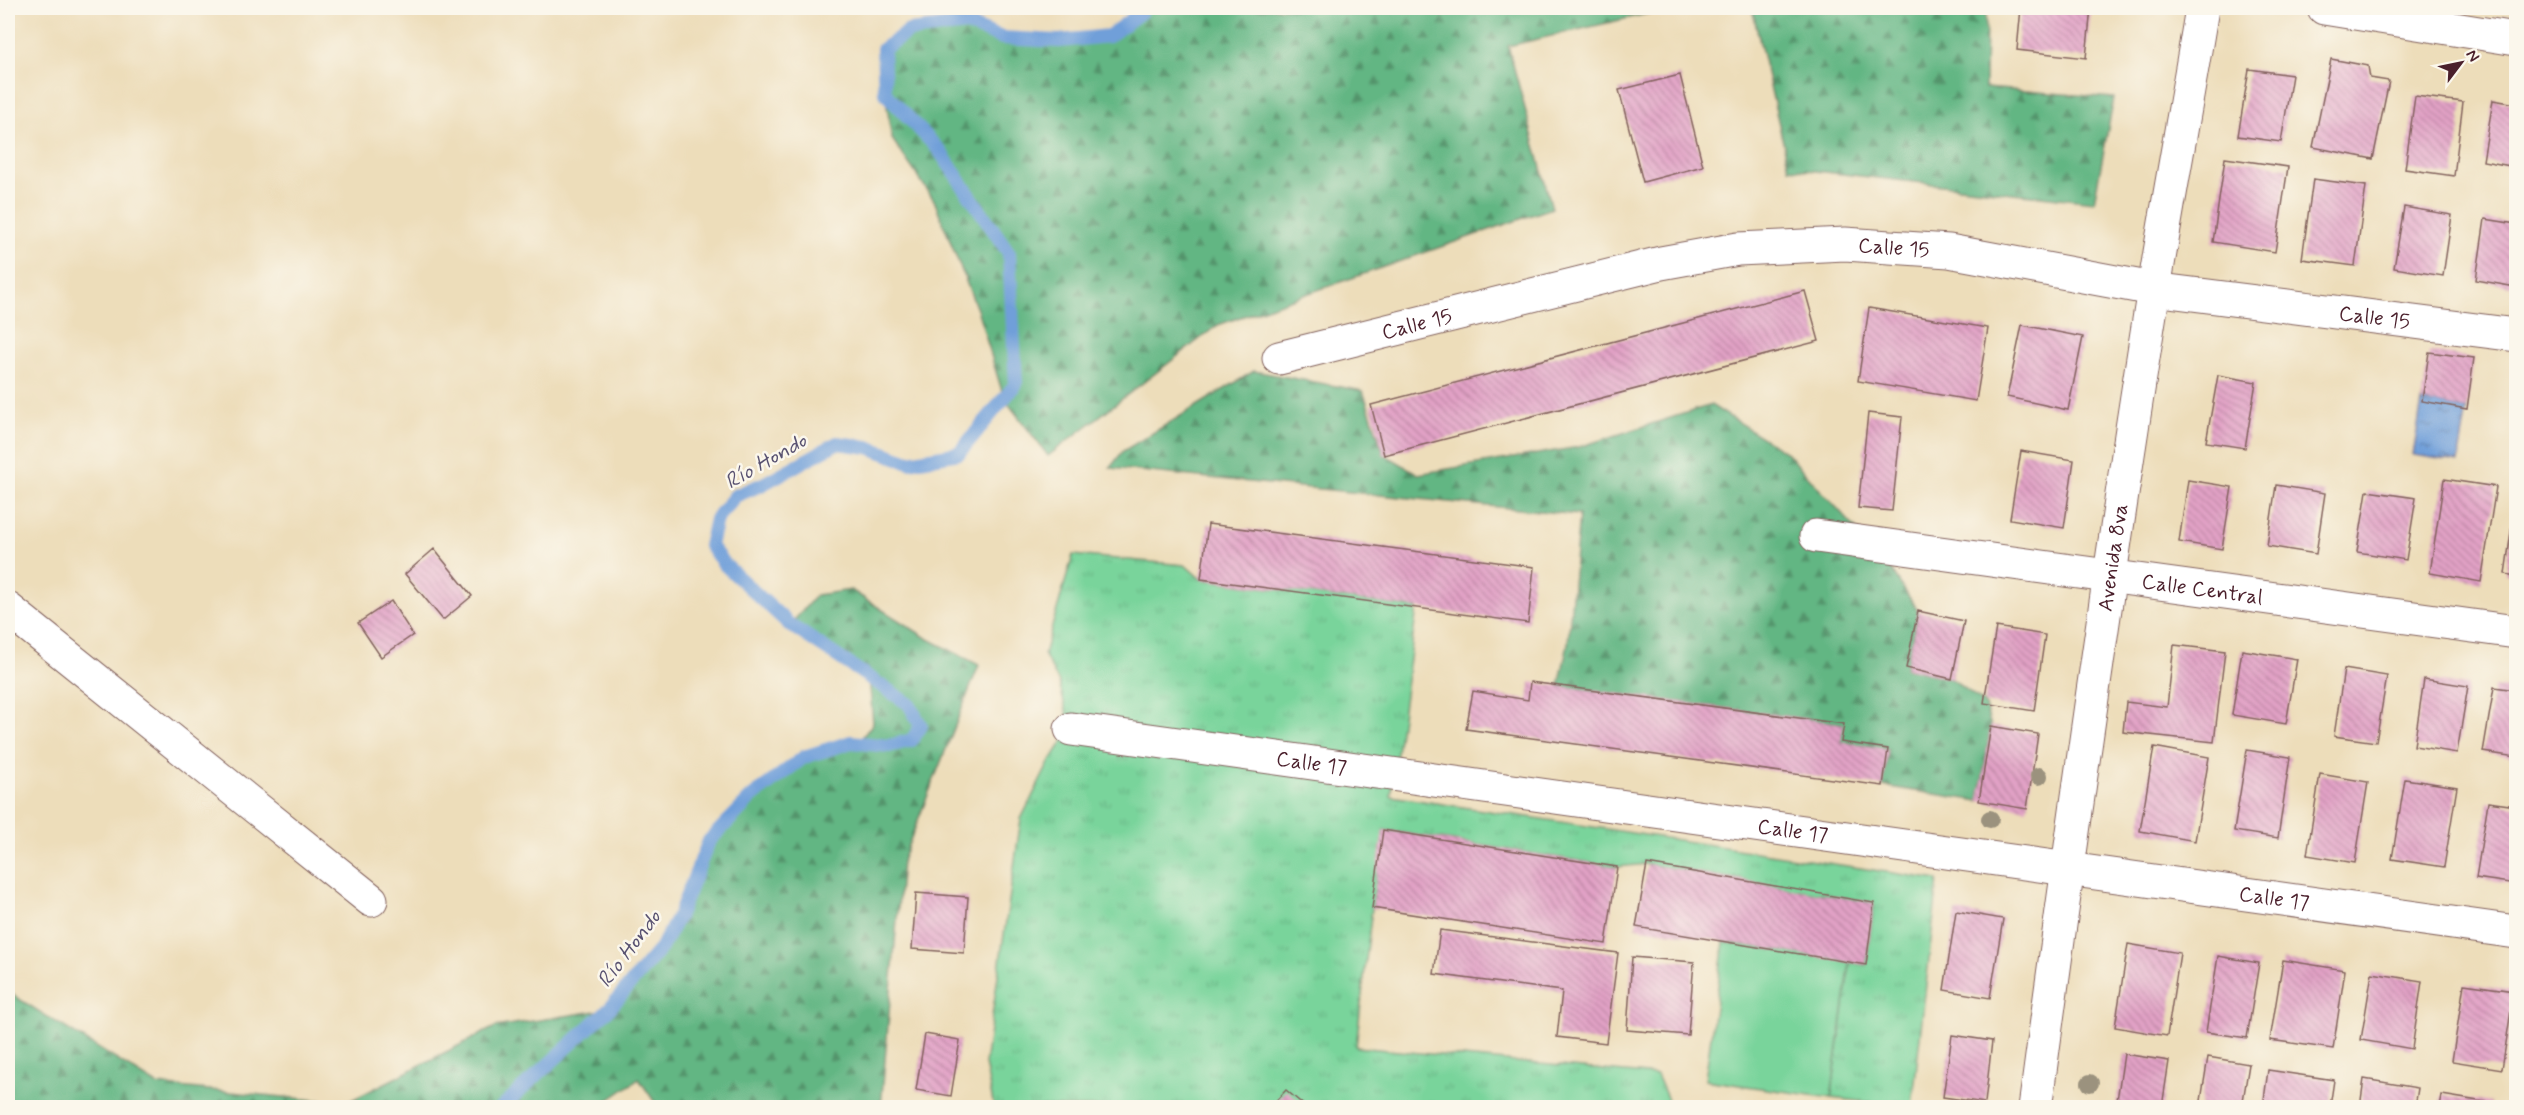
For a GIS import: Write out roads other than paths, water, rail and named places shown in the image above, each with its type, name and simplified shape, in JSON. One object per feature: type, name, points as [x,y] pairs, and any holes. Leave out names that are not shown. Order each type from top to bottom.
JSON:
[{"type":"street","name":"Avenida 8va","points":[[2035,1107],[2110,578],[2154,289],[2202,8]]},
{"type":"street","points":[[2324,8],[2517,39]]},
{"type":"street","name":"Calle 15","points":[[1279,358],[1661,262],[1738,249],[1845,244],[1949,251],[2154,289],[2517,335]]},
{"type":"street","name":"Calle Central","points":[[1816,536],[2517,632]]},
{"type":"street","points":[[8,609],[371,900]]},
{"type":"street","name":"Calle 17","points":[[1071,729],[2517,932]]},
{"type":"water","points":[[2422,401],[2467,409],[2458,462],[2413,455]]},
{"type":"waterway","name":"Río Hondo","points":[[501,1108],[609,1009],[661,948],[679,915],[709,841],[752,797],[804,757],[851,742],[889,746],[912,740],[921,726],[909,704],[790,625],[725,565],[710,546],[716,519],[735,496],[763,484],[837,443],[868,447],[909,462],[959,453],[1016,384],[1009,253],[939,150],[885,93],[883,49],[909,31],[967,24],[1002,38],[1059,41],[1109,36],[1141,12],[1141,8]]}]
